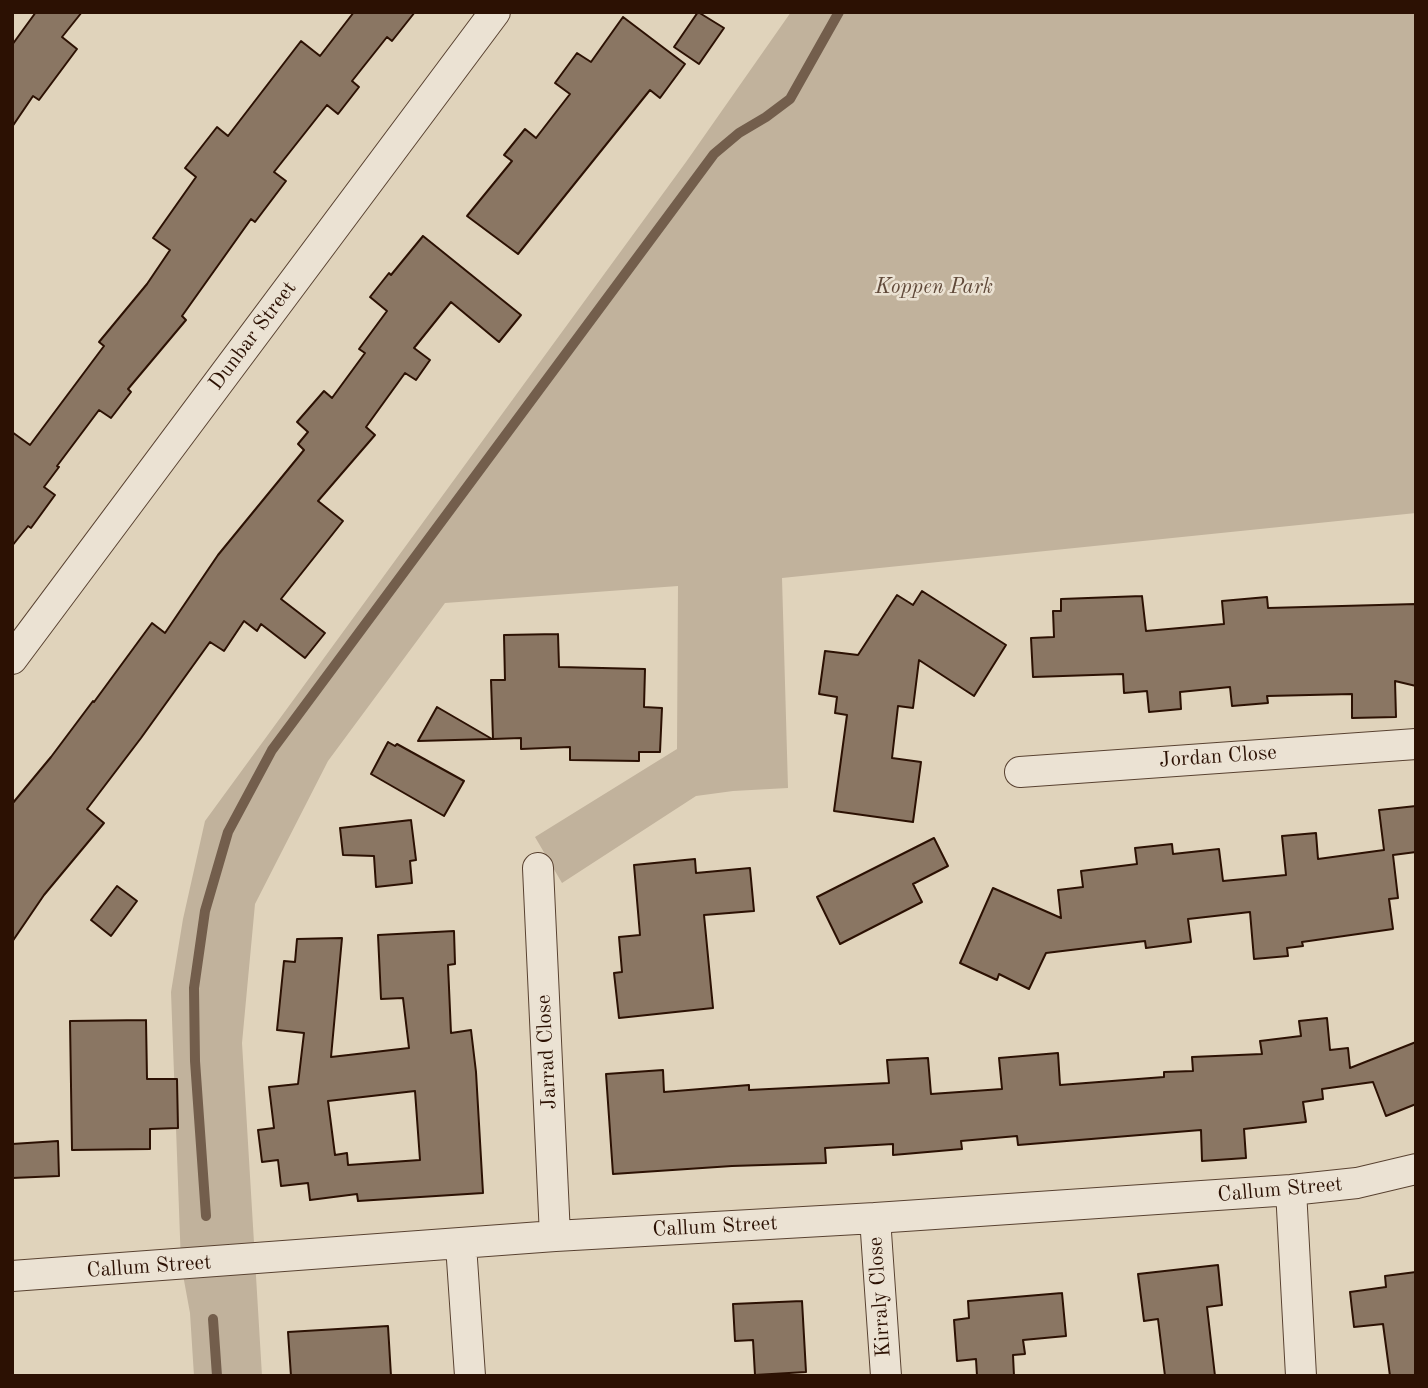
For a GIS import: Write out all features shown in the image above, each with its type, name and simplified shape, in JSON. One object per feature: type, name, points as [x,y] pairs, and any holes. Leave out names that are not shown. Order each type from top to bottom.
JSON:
[{"type":"street","name":"Dunbar Street","points":[[12,659],[495,12]]},
{"type":"street","name":"Jordan Close","points":[[1020,772],[1416,744]]},
{"type":"street","name":"Jarrad Close","points":[[538,867],[555,1236]]},
{"type":"street","name":"Callum Street","points":[[12,1276],[555,1236],[1291,1191],[1357,1183],[1416,1169]]},
{"type":"street","points":[[1291,1191],[1301,1376]]},
{"type":"street","name":"Kirraly Close","points":[[875,1218],[886,1376]]},
{"type":"street","points":[[461,1245],[470,1376]]},
{"type":"green space","name":"Koppen Park","points":[[791,12],[1416,12],[1416,513],[782,578],[788,788],[696,796],[562,883],[535,837],[677,749],[678,586],[445,603],[328,761],[255,904],[242,1043],[262,1376],[194,1376],[190,1313],[181,1264],[171,992],[183,919],[205,821],[686,162]]},
{"type":"building","points":[[36,12],[82,12],[62,37],[77,49],[39,100],[33,96],[12,127],[12,45]]},
{"type":"building","points":[[354,12],[415,12],[392,41],[387,37],[352,81],[359,87],[338,114],[327,105],[274,172],[286,181],[255,222],[251,219],[182,316],[186,320],[128,389],[131,392],[111,418],[99,410],[44,487],[55,495],[31,528],[28,526],[12,546],[12,432],[30,445],[104,346],[99,342],[147,284],[170,250],[153,238],[196,177],[185,168],[217,127],[228,136],[301,41],[320,56]]},
{"type":"building","points":[[698,12],[724,28],[699,64],[674,47]]},
{"type":"building","points":[[623,17],[685,64],[660,98],[650,90],[518,254],[467,216],[512,161],[504,155],[525,129],[536,138],[570,94],[555,83],[577,53],[591,62]]},
{"type":"building","points":[[423,236],[521,315],[499,342],[451,302],[414,348],[430,360],[416,380],[405,373],[366,427],[375,435],[318,501],[343,521],[281,599],[325,633],[305,658],[261,624],[257,631],[244,621],[224,651],[210,642],[87,809],[104,823],[44,895],[12,942],[12,804],[94,702],[152,623],[165,633],[218,555],[304,450],[298,444],[308,432],[297,422],[324,391],[332,398],[365,353],[359,349],[387,311],[370,297]]},
{"type":"building","points":[[922,591],[1006,645],[974,696],[919,660],[913,708],[898,706],[892,758],[921,762],[913,822],[834,811],[847,715],[835,713],[837,697],[819,694],[825,651],[858,655],[897,595],[913,605]]},
{"type":"building","points":[[1142,596],[1146,631],[1224,624],[1222,601],[1267,597],[1268,608],[1416,604],[1416,686],[1395,681],[1396,717],[1352,718],[1352,694],[1267,696],[1268,703],[1232,706],[1230,687],[1180,692],[1181,709],[1149,712],[1147,691],[1124,693],[1123,674],[1033,677],[1031,638],[1054,637],[1053,611],[1061,611],[1061,599]]},
{"type":"building","points":[[558,634],[559,667],[645,669],[644,707],[662,708],[660,752],[639,752],[639,761],[570,760],[570,747],[521,749],[521,738],[493,739],[491,680],[505,680],[504,635]]},
{"type":"building","points":[[437,707],[492,739],[418,741]]},
{"type":"building","points":[[388,742],[395,746],[397,744],[464,781],[444,816],[371,774]]},
{"type":"building","points":[[1416,806],[1416,852],[1393,855],[1398,898],[1389,899],[1393,929],[1302,942],[1303,946],[1287,948],[1288,956],[1254,959],[1250,912],[1188,919],[1191,942],[1146,948],[1145,941],[1046,953],[1029,989],[999,974],[997,980],[960,963],[993,888],[1061,918],[1058,890],[1083,887],[1081,871],[1137,864],[1135,848],[1172,844],[1173,854],[1219,849],[1223,881],[1286,875],[1282,836],[1316,833],[1318,859],[1384,850],[1379,810]]},
{"type":"building","points":[[411,820],[416,860],[410,861],[412,883],[376,887],[374,856],[343,855],[340,828]]},
{"type":"building","points":[[934,838],[948,866],[913,884],[922,902],[840,944],[817,897]]},
{"type":"building","points":[[695,859],[696,873],[750,868],[754,911],[704,915],[713,1008],[619,1018],[614,973],[622,972],[619,937],[640,935],[634,865]]},
{"type":"building","points":[[117,886],[137,901],[111,936],[91,920]]},
{"type":"building","points":[[454,931],[455,964],[448,965],[451,1033],[471,1030],[483,1193],[358,1201],[357,1194],[310,1200],[308,1183],[281,1186],[278,1160],[262,1162],[258,1130],[274,1128],[269,1087],[298,1084],[304,1033],[277,1030],[284,961],[295,962],[297,939],[342,938],[331,1057],[409,1048],[403,998],[381,999],[378,935]],"holes":[[[415,1091],[420,1160],[348,1165],[347,1153],[335,1155],[328,1101]]]},
{"type":"building","points":[[1327,1018],[1330,1050],[1348,1048],[1350,1068],[1416,1042],[1416,1104],[1386,1116],[1373,1082],[1322,1089],[1323,1099],[1303,1102],[1306,1122],[1244,1129],[1246,1158],[1202,1161],[1201,1130],[1018,1145],[1017,1136],[961,1141],[962,1149],[893,1155],[893,1144],[825,1148],[826,1163],[613,1174],[606,1074],[663,1070],[664,1092],[749,1085],[749,1090],[889,1083],[887,1060],[928,1058],[931,1094],[1002,1089],[999,1058],[1058,1053],[1060,1085],[1164,1077],[1164,1072],[1193,1071],[1192,1057],[1262,1054],[1260,1041],[1301,1036],[1299,1021]]},
{"type":"building","points":[[146,1020],[147,1079],[177,1079],[178,1128],[150,1129],[150,1149],[72,1150],[70,1021]]},
{"type":"building","points":[[58,1141],[59,1176],[12,1178],[12,1144]]},
{"type":"building","points":[[1218,1265],[1222,1305],[1207,1307],[1215,1376],[1165,1376],[1158,1319],[1144,1321],[1138,1274]]},
{"type":"building","points":[[1416,1272],[1416,1376],[1390,1376],[1383,1324],[1354,1327],[1350,1292],[1386,1287],[1385,1276]]},
{"type":"building","points":[[1062,1293],[1066,1336],[1023,1340],[1025,1354],[1013,1355],[1014,1376],[977,1376],[976,1359],[957,1361],[954,1320],[969,1318],[968,1301]]},
{"type":"building","points":[[802,1301],[806,1372],[755,1375],[753,1340],[735,1341],[733,1304]]},
{"type":"building","points":[[388,1326],[391,1376],[291,1376],[288,1332]]},
{"type":"waterway","points":[[206,1216],[195,1061],[194,988],[205,911],[228,832],[272,750],[714,154],[739,133],[790,99],[839,12]]},
{"type":"waterway","points":[[213,1319],[217,1376]]}]
